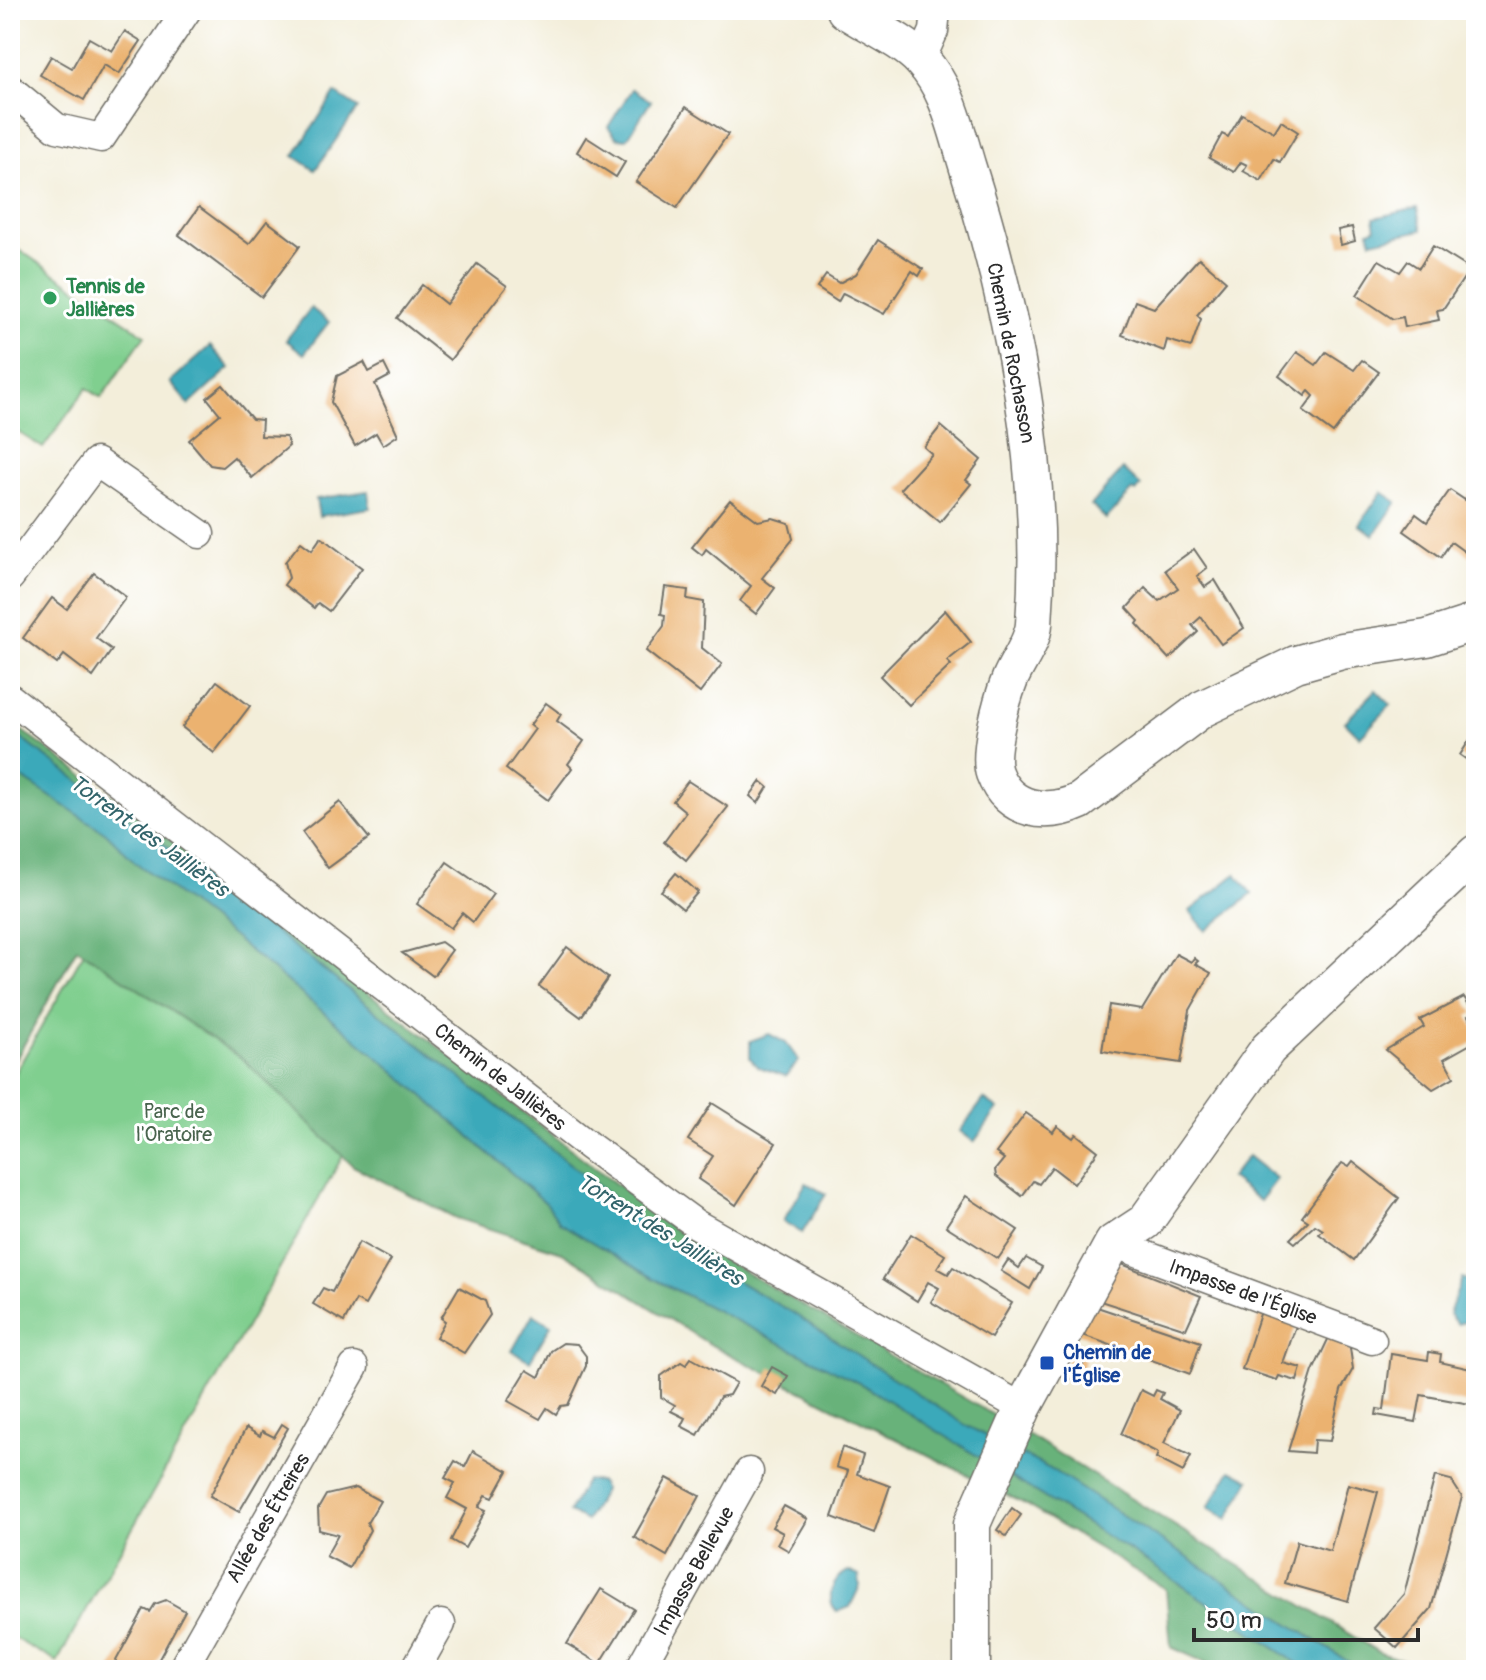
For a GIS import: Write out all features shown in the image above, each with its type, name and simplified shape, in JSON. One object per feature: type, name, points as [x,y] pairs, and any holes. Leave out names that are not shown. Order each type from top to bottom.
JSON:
[{"type":"street","points":[[10,89],[57,128],[101,138],[187,10]]},
{"type":"street","name":"Chemin de Rochasson","points":[[845,10],[921,60],[946,97],[985,220],[1027,418],[1037,524],[1034,628],[1009,681],[995,745],[994,773],[1011,797],[1036,810],[1059,810],[1080,801],[1202,709],[1296,664],[1342,651],[1427,638],[1476,622]]},
{"type":"street","points":[[921,60],[934,31],[936,10]]},
{"type":"street","points":[[10,577],[96,462],[200,534]]},
{"type":"street","name":"Chemin de Jallières","points":[[10,698],[589,1146],[696,1224],[1019,1417]]},
{"type":"street","points":[[972,1670],[972,1524],[1019,1417],[1113,1243],[1145,1222],[1268,1049],[1476,853]]},
{"type":"street","name":"Impasse de l'Église","points":[[1113,1243],[1372,1340]]},
{"type":"street","name":"Allée des Étreires","points":[[182,1670],[354,1367]]},
{"type":"street","name":"Impasse Bellevue","points":[[639,1670],[749,1472]]},
{"type":"street","points":[[415,1670],[441,1624]]},
{"type":"green space","name":"Tennis de Jallières","points":[[18,249],[145,335],[101,398],[87,388],[43,448],[10,427],[10,260]]},
{"type":"green space","points":[[10,722],[146,821],[686,1238],[1030,1436],[1380,1653],[1436,1670],[1222,1670],[1171,1647],[1166,1589],[1021,1502],[709,1344],[562,1252],[456,1218],[353,1166],[244,1060],[77,948],[10,1070]]},
{"type":"green space","name":"Parc de l'Oratoire","points":[[135,862],[392,1069],[57,1662],[10,1636],[10,1082]]},
{"type":"water","points":[[632,89],[651,101],[627,139],[617,138],[608,127]]},
{"type":"water","points":[[335,93],[358,108],[315,170],[294,156]]},
{"type":"water","points":[[1417,208],[1422,230],[1372,241],[1369,231],[1376,228],[1374,218]]},
{"type":"water","points":[[311,308],[329,322],[304,354],[286,340]]},
{"type":"water","points":[[210,346],[230,368],[189,405],[170,382]]},
{"type":"water","points":[[1123,469],[1141,486],[1136,492],[1133,490],[1106,519],[1091,505]]},
{"type":"water","points":[[368,491],[370,508],[319,516],[316,499]]},
{"type":"water","points":[[1382,492],[1397,502],[1374,535],[1359,525]]},
{"type":"water","points":[[1376,690],[1391,705],[1360,737],[1345,722]]},
{"type":"water","name":"Torrent des Jaillières","points":[[10,730],[169,848],[669,1242],[793,1313],[967,1426],[1054,1471],[1361,1670],[1307,1670],[1140,1557],[863,1385],[658,1281],[560,1223],[547,1204],[392,1069],[227,932],[135,862],[106,833],[10,770]]},
{"type":"water","points":[[1236,874],[1252,894],[1206,931],[1190,911]]},
{"type":"water","points":[[769,1034],[786,1043],[799,1061],[786,1076],[758,1067],[750,1058],[750,1041]]},
{"type":"water","points":[[984,1099],[998,1109],[974,1142],[960,1131]]},
{"type":"water","points":[[1248,1156],[1277,1179],[1260,1201],[1230,1178]]},
{"type":"water","points":[[806,1183],[826,1194],[802,1233],[783,1221]]},
{"type":"water","points":[[1462,1278],[1476,1283],[1476,1299],[1469,1321],[1457,1324],[1449,1314]]},
{"type":"water","points":[[533,1314],[551,1325],[530,1361],[512,1351]]},
{"type":"water","points":[[1231,1470],[1250,1480],[1228,1519],[1208,1508]]},
{"type":"water","points":[[586,1480],[600,1482],[604,1490],[586,1521],[569,1512]]},
{"type":"water","points":[[848,1571],[859,1576],[860,1586],[850,1607],[837,1612],[831,1601],[832,1589]]},
{"type":"building","points":[[125,31],[141,41],[119,74],[104,65],[84,100],[40,75],[51,56],[72,68],[89,38],[112,51]]},
{"type":"building","points":[[686,107],[728,134],[677,208],[636,182]]},
{"type":"building","points":[[1242,114],[1274,132],[1281,121],[1298,132],[1280,162],[1274,159],[1261,181],[1243,171],[1247,165],[1241,162],[1234,172],[1209,158],[1222,134],[1228,137]]},
{"type":"building","points":[[586,137],[625,162],[616,177],[577,152]]},
{"type":"building","points":[[199,207],[249,244],[267,221],[300,246],[262,297],[179,235]]},
{"type":"building","points":[[1352,227],[1355,241],[1341,245],[1338,230]]},
{"type":"building","points":[[878,240],[923,269],[919,276],[912,271],[884,314],[843,293],[838,302],[817,288],[826,275],[839,283],[856,274]]},
{"type":"building","points":[[1433,246],[1470,269],[1443,309],[1437,310],[1439,320],[1405,327],[1403,317],[1393,319],[1357,295],[1379,260],[1400,272],[1408,261],[1419,268]]},
{"type":"building","points":[[1199,258],[1226,281],[1197,315],[1201,319],[1191,347],[1167,340],[1164,351],[1122,335],[1135,301],[1154,308]]},
{"type":"building","points":[[477,264],[507,286],[450,360],[397,318],[422,285],[446,304]]},
{"type":"building","points":[[1297,352],[1316,365],[1326,352],[1354,370],[1362,360],[1379,372],[1333,433],[1303,411],[1314,396],[1309,391],[1305,396],[1279,376]]},
{"type":"building","points":[[364,362],[369,372],[384,364],[390,376],[375,384],[398,435],[383,445],[376,433],[355,446],[331,402],[337,376]]},
{"type":"building","points":[[223,385],[252,419],[262,420],[261,436],[286,437],[289,446],[252,478],[234,457],[222,467],[210,465],[189,440],[220,414],[207,398]]},
{"type":"building","points":[[941,426],[981,460],[966,480],[971,484],[940,522],[900,489],[932,454],[924,447]]},
{"type":"building","points":[[1476,484],[1476,560],[1451,542],[1441,557],[1404,531],[1416,514],[1427,522],[1450,490],[1465,500]]},
{"type":"building","points":[[730,500],[758,521],[773,518],[789,523],[793,539],[762,578],[775,588],[756,614],[740,601],[751,586],[706,549],[702,555],[692,547]]},
{"type":"building","points":[[321,537],[362,568],[329,611],[318,603],[314,608],[284,585],[289,578],[285,562],[301,542],[312,550]]},
{"type":"building","points":[[1194,549],[1207,568],[1197,576],[1205,587],[1215,580],[1244,628],[1221,644],[1201,617],[1192,625],[1198,632],[1169,659],[1137,624],[1139,621],[1127,608],[1145,588],[1159,601],[1178,588],[1165,570]]},
{"type":"building","points":[[94,573],[126,597],[96,638],[112,650],[93,677],[64,655],[57,664],[23,638],[52,598],[67,609]]},
{"type":"building","points":[[665,587],[688,590],[687,599],[704,602],[702,648],[722,664],[700,693],[646,651],[664,626],[665,615],[661,614]]},
{"type":"building","points":[[945,610],[971,642],[947,661],[951,665],[909,705],[880,676]]},
{"type":"building","points":[[217,681],[250,706],[214,753],[182,727]]},
{"type":"building","points":[[546,703],[561,714],[557,721],[584,741],[568,764],[572,768],[548,800],[506,769],[535,729],[530,725]]},
{"type":"building","points":[[1476,730],[1476,766],[1460,755]]},
{"type":"building","points":[[688,781],[728,807],[686,860],[664,842],[686,812],[673,801]]},
{"type":"building","points":[[761,781],[768,787],[758,803],[750,796]]},
{"type":"building","points":[[340,802],[369,838],[328,868],[302,832]]},
{"type":"building","points":[[447,862],[493,894],[473,922],[462,913],[451,928],[417,904]]},
{"type":"building","points":[[676,873],[698,892],[683,909],[661,891]]},
{"type":"building","points":[[441,942],[452,950],[433,976],[402,953]]},
{"type":"building","points":[[567,947],[608,978],[581,1017],[539,986]]},
{"type":"building","points":[[1176,954],[1191,962],[1194,958],[1198,961],[1195,964],[1211,973],[1190,1010],[1181,1063],[1102,1051],[1109,1005],[1142,1010]]},
{"type":"building","points":[[1464,997],[1474,1013],[1468,1016],[1476,1030],[1476,1041],[1444,1059],[1454,1077],[1433,1089],[1386,1050],[1424,1027],[1420,1020]]},
{"type":"building","points":[[712,1103],[776,1143],[736,1205],[698,1179],[713,1156],[688,1140]]},
{"type":"building","points":[[1026,1113],[1053,1132],[1057,1126],[1073,1138],[1076,1134],[1098,1151],[1074,1184],[1052,1167],[1039,1184],[1033,1181],[1022,1196],[996,1176],[995,1170],[1004,1159],[996,1153]]},
{"type":"building","points":[[1353,1162],[1399,1198],[1354,1260],[1319,1234],[1323,1230],[1315,1225],[1295,1243],[1290,1239],[1308,1221],[1302,1217],[1342,1163],[1349,1167]]},
{"type":"building","points":[[966,1196],[1018,1230],[998,1259],[946,1226]]},
{"type":"building","points":[[911,1234],[945,1255],[937,1268],[948,1274],[953,1267],[1012,1303],[991,1338],[931,1302],[939,1288],[928,1282],[917,1301],[883,1279]]},
{"type":"building","points":[[359,1242],[391,1260],[365,1305],[356,1300],[344,1322],[313,1304],[323,1288],[332,1292]]},
{"type":"building","points":[[1026,1258],[1042,1267],[1030,1289],[1001,1271],[1008,1260],[1019,1268]]},
{"type":"building","points":[[1112,1260],[1201,1296],[1186,1329],[1091,1298]]},
{"type":"building","points":[[459,1287],[485,1301],[490,1315],[464,1353],[436,1337],[445,1321],[441,1318]]},
{"type":"building","points":[[1088,1304],[1201,1342],[1190,1374],[1077,1333]]},
{"type":"building","points":[[1261,1311],[1297,1323],[1283,1363],[1301,1368],[1297,1381],[1279,1376],[1277,1380],[1242,1369]]},
{"type":"building","points":[[1331,1333],[1349,1341],[1353,1369],[1341,1390],[1330,1441],[1314,1440],[1313,1453],[1288,1451],[1313,1371]]},
{"type":"building","points":[[563,1343],[577,1344],[586,1356],[586,1366],[568,1405],[561,1406],[556,1414],[547,1408],[540,1419],[508,1401],[527,1370],[539,1377],[551,1351]]},
{"type":"building","points":[[1429,1352],[1441,1354],[1440,1362],[1475,1370],[1470,1404],[1421,1395],[1416,1422],[1376,1415],[1377,1409],[1384,1410],[1391,1354],[1428,1360]]},
{"type":"building","points":[[1070,1353],[1085,1359],[1077,1382],[1063,1376]]},
{"type":"building","points":[[691,1358],[736,1383],[729,1395],[720,1397],[698,1435],[681,1426],[685,1418],[671,1411],[675,1405],[661,1397],[661,1376],[681,1362],[686,1365]]},
{"type":"building","points":[[772,1367],[788,1376],[777,1395],[761,1386]]},
{"type":"building","points":[[1141,1390],[1153,1396],[1156,1390],[1163,1393],[1160,1399],[1180,1410],[1164,1443],[1191,1456],[1183,1472],[1156,1458],[1158,1453],[1121,1434]]},
{"type":"building","points":[[282,1424],[288,1428],[239,1512],[210,1496],[246,1428],[260,1436],[262,1431],[274,1437]]},
{"type":"building","points":[[842,1447],[863,1455],[857,1474],[890,1486],[874,1533],[832,1517],[848,1471],[836,1467]]},
{"type":"building","points":[[473,1451],[508,1471],[493,1498],[486,1495],[479,1507],[486,1510],[465,1548],[451,1540],[467,1509],[447,1498],[455,1483],[445,1478],[455,1461],[465,1467]]},
{"type":"building","points":[[1435,1476],[1451,1480],[1462,1497],[1431,1609],[1397,1648],[1374,1628],[1404,1594]]},
{"type":"building","points":[[667,1478],[700,1496],[667,1556],[634,1537]]},
{"type":"building","points":[[1348,1484],[1378,1492],[1348,1601],[1285,1583],[1297,1541],[1330,1551]]},
{"type":"building","points":[[356,1488],[380,1501],[367,1523],[370,1530],[349,1568],[326,1556],[338,1535],[319,1530],[318,1509],[326,1495]]},
{"type":"building","points":[[784,1506],[808,1519],[789,1551],[777,1544],[783,1533],[772,1527]]},
{"type":"building","points":[[1012,1508],[1021,1515],[1006,1536],[997,1530]]},
{"type":"building","points":[[601,1589],[634,1609],[600,1664],[567,1644]]},
{"type":"building","points":[[166,1600],[185,1611],[153,1670],[111,1670],[144,1609],[150,1612],[155,1604]]},
{"type":"place","name":"Tennis de Jallières","points":[[50,298]]},
{"type":"place","name":"Chemin de l'Église","points":[[1047,1363]]}]
